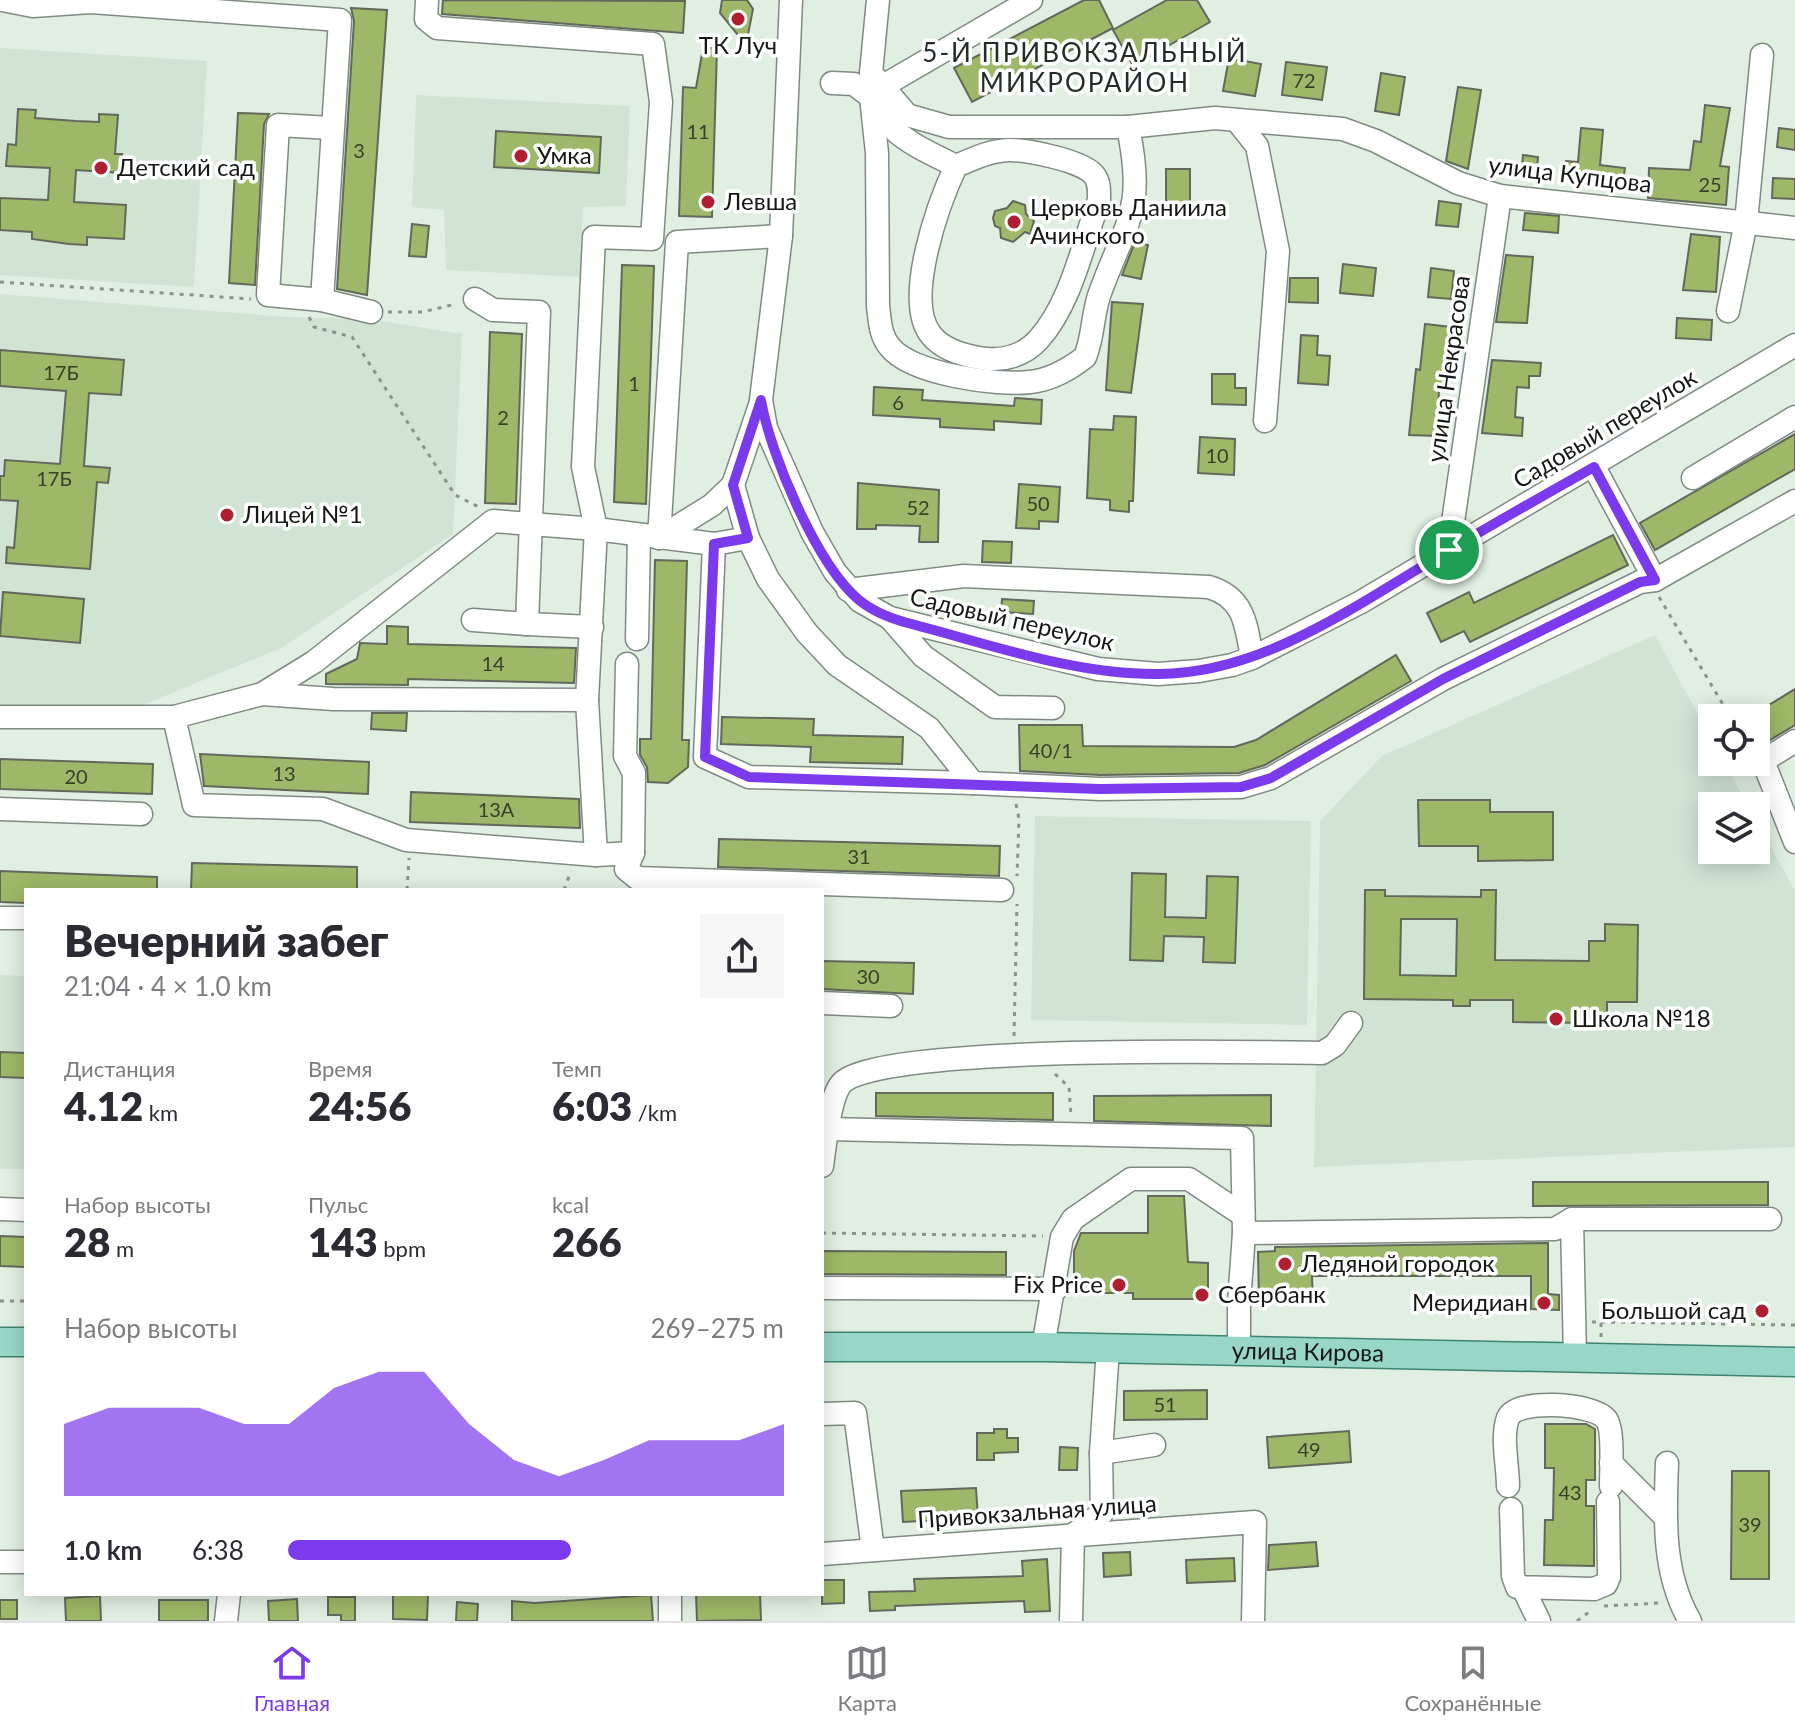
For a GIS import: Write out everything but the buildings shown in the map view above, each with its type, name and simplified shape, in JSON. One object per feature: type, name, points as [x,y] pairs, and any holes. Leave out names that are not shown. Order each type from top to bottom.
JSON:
[{"type":"main road","points":[[0,1342],[24,1342]]},
{"type":"main road","name":"улица Кирова","points":[[824,1347],[1239,1350],[1795,1362]]},
{"type":"street","points":[[427,0],[426,19],[437,28],[653,44],[661,102],[652,239]]},
{"type":"street","name":"Садовый переулок","points":[[791,0],[781,236],[761,400],[772,448],[812,532],[848,590],[875,611],[890,618],[1098,669],[1158,674],[1199,671],[1252,658],[1361,602],[1594,467],[1795,345]]},
{"type":"street","points":[[878,0],[875,85],[881,330],[889,347],[901,357],[926,368],[990,381],[1028,383],[1053,377],[1085,357],[1091,344],[1099,293],[1127,232],[1135,204],[1136,167],[1128,127]]},
{"type":"street","points":[[832,83],[875,85],[1031,0]]},
{"type":"street","points":[[1,1],[33,6],[91,2],[341,10],[315,309]]},
{"type":"street","points":[[1728,311],[1746,222],[1762,55]]},
{"type":"street","points":[[875,85],[885,120],[910,145],[956,166],[993,152],[1031,152],[1078,165],[1093,174],[1099,186],[1099,200],[1058,309],[1037,341],[1019,355],[987,360],[949,349],[930,334],[922,316],[920,292],[934,227],[956,166]]},
{"type":"street","name":"улица Купцова","points":[[875,85],[907,115],[949,127],[1128,127],[1190,119],[1343,129],[1376,141],[1458,183],[1500,196],[1795,228]]},
{"type":"street","points":[[1237,121],[1257,146],[1278,251],[1265,421]]},
{"type":"street","points":[[331,128],[278,125],[268,295],[315,309],[371,312]]},
{"type":"street","name":"улица Некрасова","points":[[1449,550],[1500,196]]},
{"type":"street","points":[[596,855],[587,700],[596,529],[583,467],[594,237],[677,242],[781,236]]},
{"type":"street","points":[[637,639],[677,242]]},
{"type":"street","points":[[475,299],[493,310],[539,312],[527,624]]},
{"type":"street","points":[[649,536],[712,505],[733,485],[761,400]]},
{"type":"street","points":[[1693,478],[1795,417]]},
{"type":"street","points":[[1594,467],[1652,580]]},
{"type":"street","points":[[733,485],[748,538],[768,579],[807,633],[837,665],[929,728],[973,783]]},
{"type":"street","points":[[714,544],[705,757],[749,777],[1010,786],[1241,787],[1271,778],[1443,679],[1640,582],[1652,580],[1795,501]]},
{"type":"street","points":[[0,717],[174,717],[262,694],[314,662],[493,521],[596,529],[714,544],[748,538]]},
{"type":"street","points":[[848,590],[964,576],[1209,587],[1232,597],[1242,609],[1252,658]]},
{"type":"street","points":[[890,618],[923,656],[995,707],[1053,708]]},
{"type":"street","points":[[473,620],[592,627]]},
{"type":"street","points":[[627,664],[625,756],[634,773],[633,853],[626,869],[632,884],[1012,889]]},
{"type":"street","points":[[262,694],[333,699],[587,700]]},
{"type":"street","points":[[174,717],[194,805],[323,809],[410,841],[596,855],[633,853]]},
{"type":"street","points":[[1770,752],[1795,741]]},
{"type":"street","points":[[1768,776],[1795,842]]},
{"type":"street","points":[[0,809],[141,814]]},
{"type":"street","points":[[0,918],[24,918]]},
{"type":"street","points":[[824,1003],[891,1006]]},
{"type":"street","points":[[824,1151],[840,1084],[856,1073],[922,1062],[1024,1055],[1322,1053],[1335,1045],[1351,1023]]},
{"type":"street","points":[[827,1129],[1072,1137],[1242,1138],[1244,1224],[1239,1350]]},
{"type":"street","points":[[1043,1347],[1056,1289],[1062,1237],[1073,1219],[1131,1179],[1189,1179],[1244,1224],[1555,1229],[1572,1219],[1770,1219]]},
{"type":"street","points":[[0,1209],[24,1210]]},
{"type":"street","points":[[1572,1219],[1575,1358]]},
{"type":"street","points":[[824,1288],[1056,1289]]},
{"type":"street","points":[[1071,1621],[1073,1535],[1102,1513],[1101,1453],[1108,1348]]},
{"type":"street","points":[[1508,1486],[1507,1421],[1514,1409],[1525,1406],[1588,1407],[1600,1413],[1609,1424],[1609,1577],[1606,1584],[1594,1589],[1524,1590]]},
{"type":"street","points":[[824,1414],[855,1413],[873,1550]]},
{"type":"street","points":[[1101,1453],[1154,1445]]},
{"type":"street","points":[[1611,1463],[1665,1517]]},
{"type":"street","points":[[1667,1463],[1665,1517],[1685,1612]]},
{"type":"street","points":[[1511,1509],[1513,1581],[1524,1590],[1539,1621]]},
{"type":"street","name":"Привокзальная улица","points":[[824,1554],[1255,1522],[1253,1621]]},
{"type":"street","points":[[0,1562],[24,1562]]},
{"type":"street","points":[[226,1621],[229,1596]]},
{"type":"street","points":[[670,1596],[670,1621]]},
{"type":"path","points":[[0,282],[246,300],[268,295]]},
{"type":"path","points":[[371,312],[422,312],[475,299]]},
{"type":"path","points":[[315,309],[314,327],[352,337],[455,495],[477,503],[493,521]]},
{"type":"path","points":[[1652,580],[1723,704]]},
{"type":"path","points":[[1010,786],[1019,819],[1012,889],[1024,1055],[1069,1087],[1072,1137]]},
{"type":"path","points":[[407,888],[410,841]]},
{"type":"path","points":[[824,1233],[1062,1237]]},
{"type":"path","points":[[0,1301],[24,1301]]},
{"type":"path","points":[[1601,1322],[1795,1325]]},
{"type":"path","points":[[1577,1621],[1596,1607],[1639,1602],[1685,1612]]},
{"type":"shaded area","name":"Детский сад","points":[[0,48],[207,61],[194,287],[0,275]]},
{"type":"shaded area","name":"Умка","points":[[416,95],[630,106],[626,206],[583,207],[580,277],[446,270],[444,210],[412,207]]},
{"type":"shaded area","name":"Лицей №1","points":[[0,294],[286,317],[369,319],[462,334],[453,534],[283,647],[136,708],[0,709]]},
{"type":"shaded area","name":"Школа №18","points":[[1655,635],[1698,714],[1698,776],[1732,776],[1740,792],[1698,792],[1698,864],[1770,864],[1770,845],[1795,891],[1795,1147],[1314,1167],[1320,821],[1382,756]]},
{"type":"shaded area","points":[[1035,816],[1311,821],[1307,1025],[1031,1020]]},
{"type":"shaded area","points":[[0,975],[24,976],[24,1169],[0,1169]]},
{"type":"place","name":"ТК Луч","points":[[738,19]]},
{"type":"place","name":"Умка","points":[[521,156]]},
{"type":"place","name":"Детский сад","points":[[101,168]]},
{"type":"place","name":"Левша","points":[[708,202]]},
{"type":"place","name":"Церковь Даниила Ачинского","points":[[1014,222]]},
{"type":"place","name":"Лицей №1","points":[[227,515]]},
{"type":"place","name":"Школа №18","points":[[1556,1019]]},
{"type":"place","name":"Ледяной городок","points":[[1285,1264]]},
{"type":"place","name":"Fix Price","points":[[1119,1285]]},
{"type":"place","name":"Сбербанк","points":[[1202,1295]]},
{"type":"place","name":"Меридиан","points":[[1544,1303]]},
{"type":"place","name":"Большой сад","points":[[1762,1311]]},
{"type":"district","name":"5-Й ПРИВОКЗАЛЬНЫЙ МИКРОРАЙОН","points":[[1085,68]]},
{"type":"route","points":[[761,400],[772,448],[812,532],[835,572],[860,601],[890,618],[1067,663],[1158,674],[1232,665],[1252,658],[1361,602],[1449,550],[1594,467],[1655,580],[1640,582],[1443,679],[1308,759],[1271,778],[1241,787],[1100,789],[749,777],[705,757],[714,544],[748,538],[733,485],[761,400]]}]
